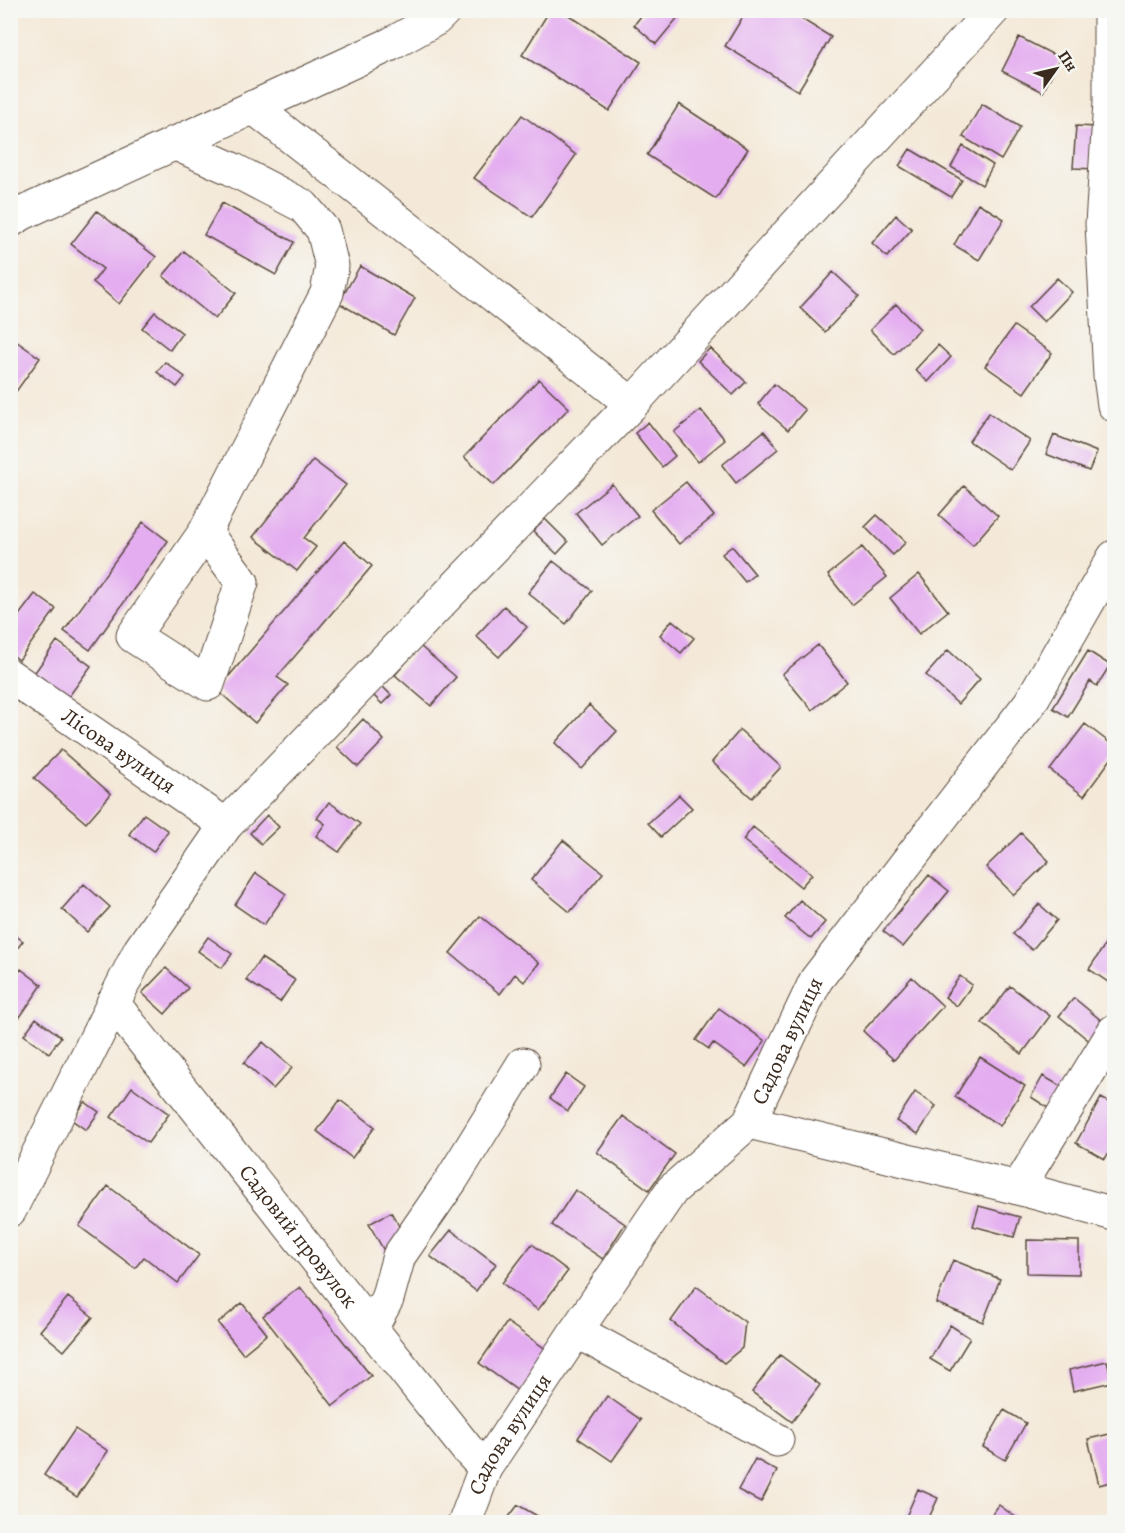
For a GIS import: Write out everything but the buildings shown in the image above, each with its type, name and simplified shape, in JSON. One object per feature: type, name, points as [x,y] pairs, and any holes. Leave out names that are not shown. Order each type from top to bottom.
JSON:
[{"type":"street","points":[[10,221],[391,44],[436,19],[445,10]]},
{"type":"street","points":[[10,1210],[140,950],[226,825],[632,404],[993,10]]},
{"type":"street","points":[[1110,10],[1110,102],[1102,224],[1110,376],[1114,405]]},
{"type":"street","points":[[253,107],[632,404]]},
{"type":"street","points":[[174,143],[232,169],[303,206],[323,230],[332,266],[327,293],[205,532]]},
{"type":"street","name":"Садова вулиця","points":[[465,1522],[485,1468],[576,1331],[672,1190],[749,1122],[816,980],[1030,703],[1114,556]]},
{"type":"street","name":"Лісова вулиця","points":[[10,676],[226,825]]},
{"type":"street","name":"Садовий провулок","points":[[112,1003],[467,1449],[485,1468]]},
{"type":"street","points":[[1018,1188],[1114,1031]]},
{"type":"street","points":[[372,1327],[387,1299],[399,1256],[452,1179],[523,1064]]},
{"type":"street","points":[[749,1122],[1114,1214]]},
{"type":"street","points":[[576,1331],[777,1440]]}]
